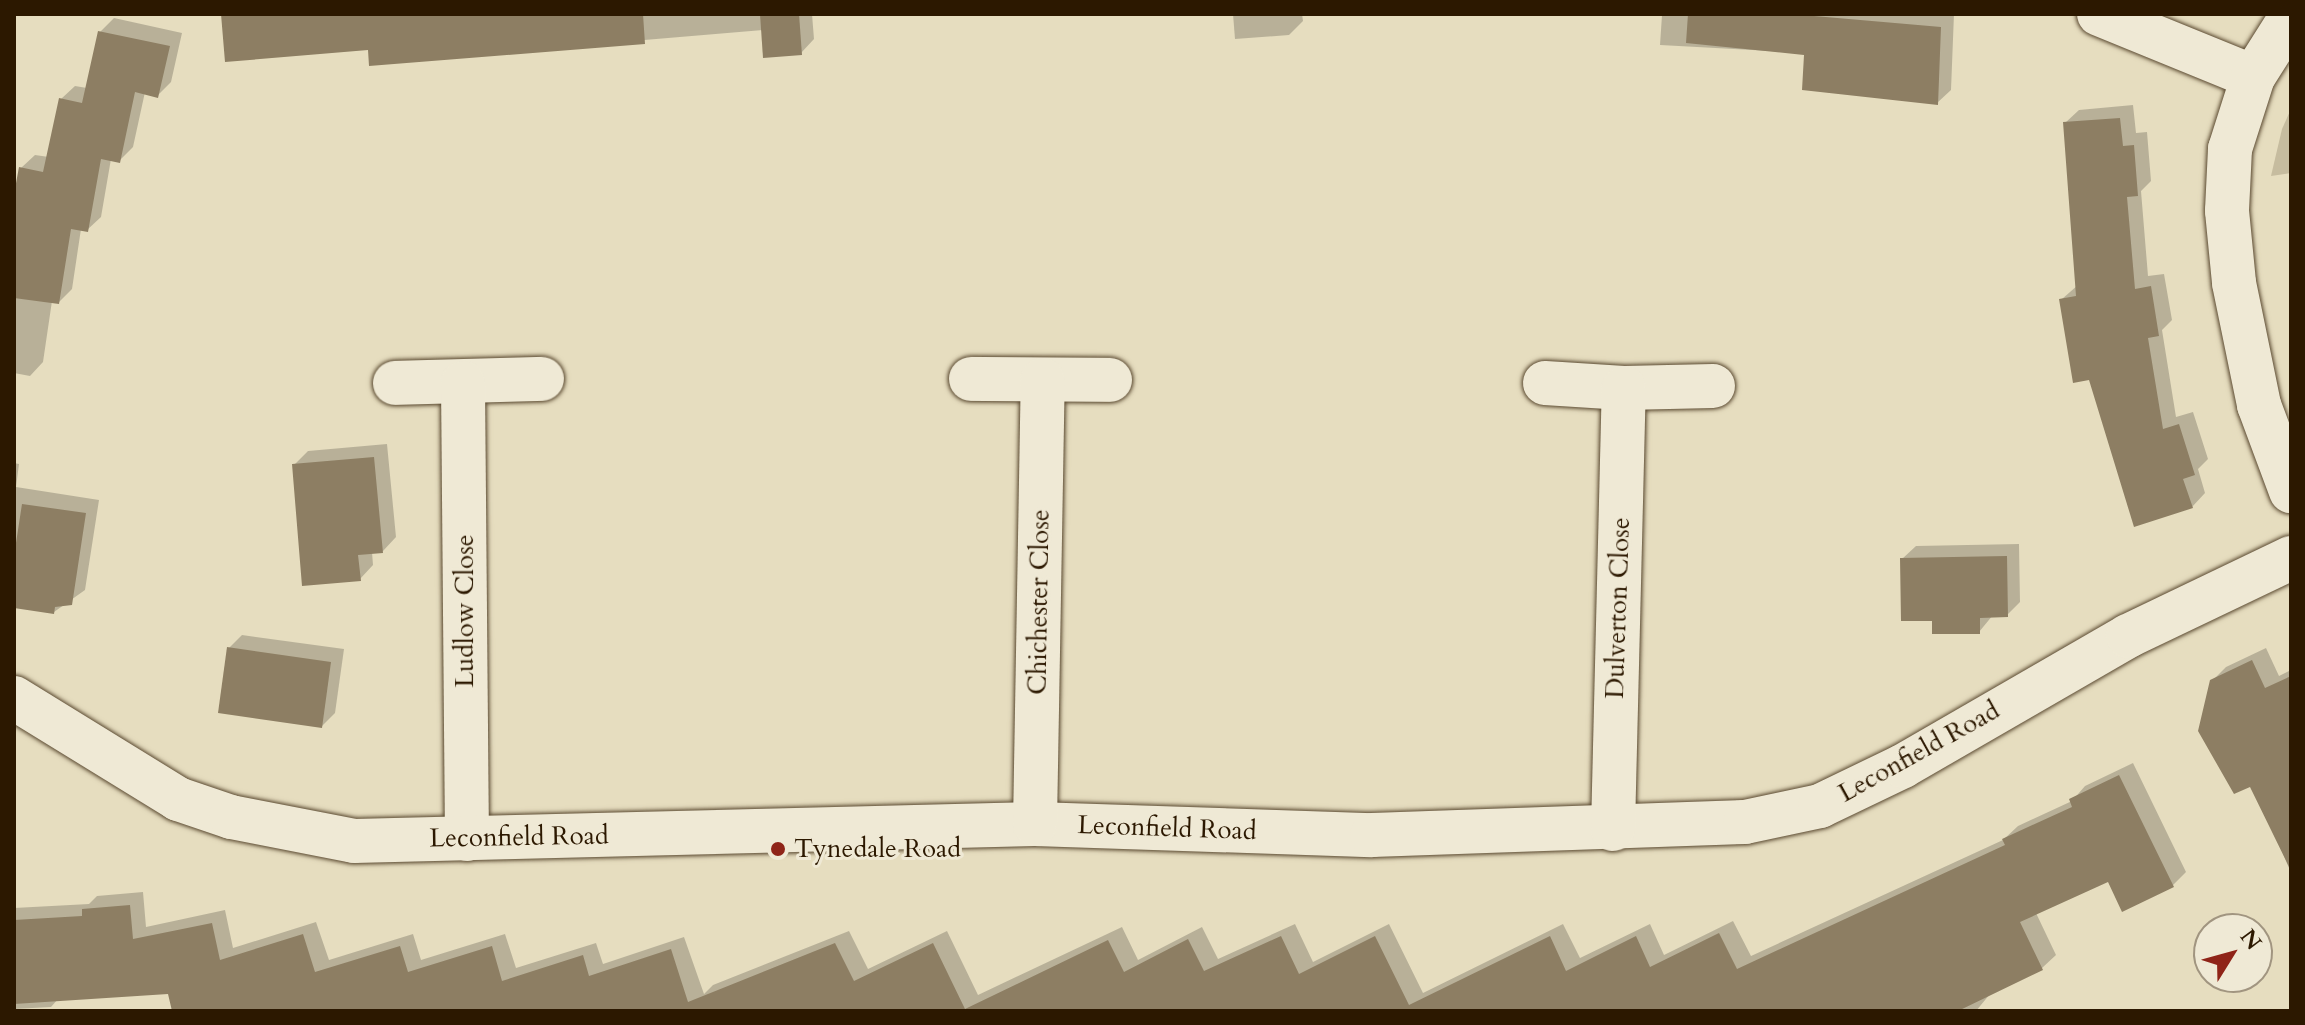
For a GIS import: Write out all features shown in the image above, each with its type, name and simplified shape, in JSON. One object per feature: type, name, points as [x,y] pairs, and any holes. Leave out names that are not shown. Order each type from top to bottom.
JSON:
[{"type":"street","points":[[2099,14],[2253,77]]},
{"type":"street","points":[[2291,17],[2253,77],[2230,149],[2227,211],[2234,283],[2259,405],[2291,491]]},
{"type":"street","points":[[395,383],[542,379]]},
{"type":"street","points":[[971,379],[1110,380]]},
{"type":"street","name":"Chichester Close","points":[[1035,824],[1043,380]]},
{"type":"street","name":"Ludlow Close","points":[[463,383],[467,839]]},
{"type":"street","points":[[1545,383],[1624,388],[1713,386]]},
{"type":"street","name":"Dulverton Close","points":[[1613,829],[1624,388]]},
{"type":"street","name":"Leconfield Road","points":[[14,698],[178,799],[231,817],[354,841],[1035,824],[1372,835],[1745,822],[1820,806],[1903,766],[2128,636],[2291,558]]},
{"type":"shaded area","points":[[2291,109],[2291,173],[2271,176],[2282,129]]},
{"type":"building","points":[[221,14],[643,14],[645,44],[369,66],[368,50],[225,62]]},
{"type":"building","points":[[760,14],[799,14],[802,55],[763,58]]},
{"type":"building","points":[[1688,14],[1791,14],[1941,27],[1938,105],[1802,90],[1804,55],[1686,43]]},
{"type":"building","points":[[98,31],[170,46],[158,98],[135,92],[120,163],[101,159],[88,232],[71,229],[59,304],[14,298],[14,194],[19,167],[43,172],[59,98],[82,103]]},
{"type":"building","points":[[2120,118],[2123,146],[2134,145],[2138,196],[2127,197],[2135,289],[2151,286],[2159,336],[2148,338],[2163,429],[2179,424],[2195,475],[2183,479],[2193,508],[2134,527],[2089,380],[2073,383],[2059,299],[2076,296],[2063,122]]},
{"type":"building","points":[[374,457],[383,553],[358,555],[361,581],[302,586],[292,464]]},
{"type":"building","points":[[22,504],[86,513],[72,605],[55,607],[54,614],[14,608],[14,556]]},
{"type":"building","points":[[2007,556],[2008,617],[1980,618],[1980,634],[1932,634],[1932,621],[1901,621],[1900,558]]},
{"type":"building","points":[[227,647],[331,662],[322,728],[218,713]]},
{"type":"building","points":[[2252,660],[2265,688],[2291,676],[2291,871],[2250,787],[2234,794],[2198,731],[2210,680]]},
{"type":"building","points":[[2119,775],[2174,887],[2122,912],[2108,882],[2020,922],[2043,970],[1958,1011],[172,1011],[168,994],[14,1004],[14,920],[82,916],[82,909],[130,905],[133,939],[212,923],[220,960],[303,934],[315,972],[400,946],[408,972],[492,946],[502,981],[583,955],[589,976],[671,949],[688,1002],[835,943],[854,981],[933,943],[965,1009],[1108,940],[1124,972],[1188,939],[1204,971],[1281,936],[1299,974],[1375,936],[1409,1005],[1550,936],[1566,971],[1636,936],[1650,967],[1719,933],[1737,969],[2005,845],[2002,839],[2072,807],[2069,799]]},
{"type":"place","name":"Tynedale Road","points":[[778,849]]}]
